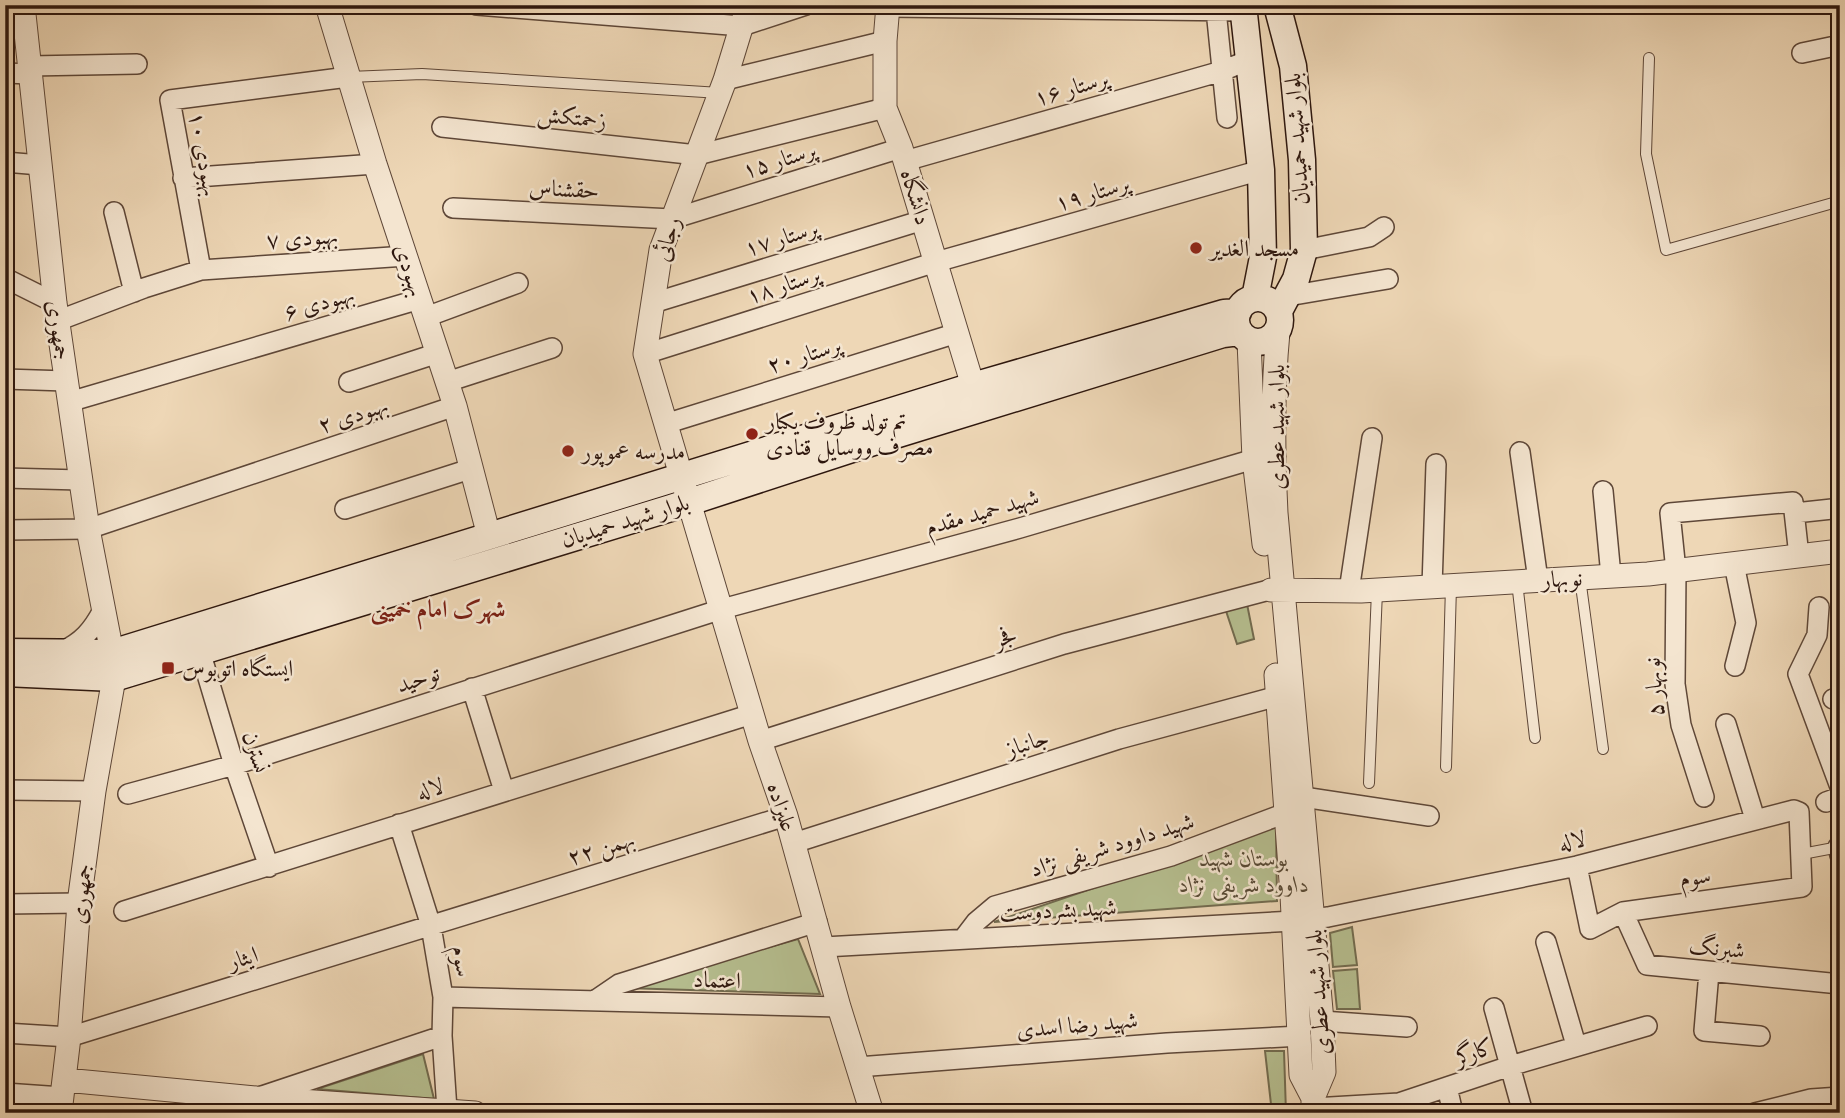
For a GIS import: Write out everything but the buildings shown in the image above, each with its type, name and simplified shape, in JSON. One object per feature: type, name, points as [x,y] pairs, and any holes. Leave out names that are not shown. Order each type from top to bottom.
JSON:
[{"type":"main road","name":"بلوار شهید حمیدیان","points":[[1277,5],[1293,66],[1302,160],[1304,250],[1282,313]]},
{"type":"main road","name":"بلوار شهید حمیدیان","points":[[5,652],[61,652],[113,665],[686,490],[888,425],[1223,334],[1245,321],[1263,257],[1261,170],[1244,8]]},
{"type":"main road","points":[[1268,300],[1282,313],[1263,342],[1245,321],[1268,300]]},
{"type":"main road","name":"بلوار شهید حمیدیان","points":[[888,425],[973,386],[1224,313],[1245,321]]},
{"type":"main road","name":"بلوار شهید حمیدیان","points":[[5,673],[113,665],[200,651],[299,607]]},
{"type":"street","name":"جمهوری","points":[[23,5],[56,312],[80,480],[113,665],[79,903],[63,1097]]},
{"type":"street","name":"بهبودی","points":[[327,5],[375,164],[447,382],[492,549]]},
{"type":"street","points":[[477,5],[745,16],[806,5]]},
{"type":"street","points":[[888,6],[1216,10],[1244,8]]},
{"type":"street","name":"دانشگاه","points":[[888,6],[885,108],[903,155],[973,386]]},
{"type":"street","points":[[1216,10],[1227,118]]},
{"type":"street","name":"رجائی","points":[[686,490],[645,354],[662,250],[723,87],[745,16]]},
{"type":"street","points":[[723,87],[885,41]]},
{"type":"street","points":[[1802,53],[1840,45]]},
{"type":"street","name":"پرستار ۱۶","points":[[903,155],[1222,71],[1249,60]]},
{"type":"street","points":[[5,73],[137,64]]},
{"type":"street","name":"بهبودی ۱۰","points":[[201,270],[170,100],[348,77]]},
{"type":"street","points":[[697,155],[885,108]]},
{"type":"street","name":"زحمتکش","points":[[442,127],[697,155]]},
{"type":"street","name":"پرستار ۱۵","points":[[672,219],[903,155]]},
{"type":"street","points":[[5,162],[40,164]]},
{"type":"street","points":[[183,178],[375,164]]},
{"type":"street","name":"پرستار ۱۹","points":[[936,262],[1261,170]]},
{"type":"street","name":"حقشناس","points":[[453,208],[672,219]]},
{"type":"street","points":[[114,212],[134,292]]},
{"type":"street","name":"پرستار ۱۷","points":[[653,303],[923,220]]},
{"type":"street","points":[[1304,250],[1369,237],[1384,227]]},
{"type":"street","name":"بهبودی ۷","points":[[56,312],[134,292],[201,270],[406,256]]},
{"type":"street","name":"پرستار ۱۸","points":[[645,354],[936,262]]},
{"type":"street","points":[[5,278],[56,312]]},
{"type":"street","points":[[1282,313],[1388,279]]},
{"type":"street","name":"بهبودی ۶","points":[[5,379],[67,391],[423,308],[518,283]]},
{"type":"street","name":"بلوار شهید عطری","points":[[1282,313],[1273,384],[1272,447],[1278,696],[1286,813],[1322,1021],[1324,1072],[1313,1106]]},
{"type":"street","name":"بلوار شهید عطری","points":[[1245,321],[1254,459],[1276,589],[1303,797],[1301,1075],[1313,1106]]},
{"type":"street","name":"پرستار ۲۰","points":[[665,424],[957,333]]},
{"type":"street","points":[[447,382],[552,348]]},
{"type":"street","points":[[349,382],[438,353]]},
{"type":"street","name":"بهبودی ۲","points":[[5,530],[88,529],[454,406]]},
{"type":"street","points":[[1349,591],[1372,438]]},
{"type":"street","points":[[1520,452],[1528,581]]},
{"type":"street","name":"شهید حمید مقدم","points":[[722,610],[1020,528],[1254,459]]},
{"type":"street","points":[[1436,464],[1442,586]]},
{"type":"street","points":[[345,509],[470,469]]},
{"type":"street","points":[[5,478],[80,480]]},
{"type":"street","name":"علیزاده","points":[[686,490],[752,715],[786,816],[839,1007],[872,1113]]},
{"type":"street","points":[[1603,491],[1611,576]]},
{"type":"street","name":"نوبهار ۵","points":[[1704,796],[1681,725],[1675,684],[1676,571],[1670,513],[1793,502],[1794,513]]},
{"type":"street","points":[[1799,556],[1794,513],[1832,509]]},
{"type":"street","name":"نوبهار","points":[[1276,589],[1377,590],[1611,576],[1840,551]]},
{"type":"street","points":[[1734,564],[1746,623],[1735,666]]},
{"type":"street","name":"فجر","points":[[760,741],[1064,644],[1276,589]]},
{"type":"street","points":[[1819,607],[1817,635],[1798,674],[1835,795]]},
{"type":"street","points":[[61,652],[77,645],[92,631],[103,610]]},
{"type":"street","name":"توحید","points":[[128,794],[234,765],[722,610]]},
{"type":"street","name":"نسترن","points":[[200,651],[234,765],[269,867]]},
{"type":"street","points":[[472,688],[504,791]]},
{"type":"street","name":"جانباز","points":[[794,843],[1119,739],[1278,696]]},
{"type":"street","name":"لاله","points":[[124,911],[752,715]]},
{"type":"street","points":[[1726,724],[1755,819]]},
{"type":"street","points":[[5,790],[93,791]]},
{"type":"street","points":[[1303,797],[1429,816]]},
{"type":"street","name":"لاله","points":[[1303,920],[1353,914],[1577,866],[1797,810],[1802,854]]},
{"type":"street","name":"شهید داوود شریفی نژاد","points":[[963,939],[976,922],[995,906],[1171,856],[1286,813]]},
{"type":"street","name":"۲۲ بهمن","points":[[431,926],[786,816]]},
{"type":"street","name":"سوم","points":[[399,824],[431,926],[443,997],[442,1036],[447,1110]]},
{"type":"street","name":"سوم","points":[[1577,866],[1590,929],[1623,912],[1802,887],[1802,854]]},
{"type":"street","points":[[5,904],[79,903]]},
{"type":"street","name":"شبرنگ","points":[[1623,912],[1647,965],[1840,984]]},
{"type":"street","name":"شهید بشردوست","points":[[824,947],[1303,920]]},
{"type":"street","name":"اعتماد","points":[[594,1001],[619,984],[817,922]]},
{"type":"street","name":"ایثار","points":[[69,1037],[431,926]]},
{"type":"street","points":[[1546,942],[1576,1045]]},
{"type":"street","points":[[1709,972],[1704,1031],[1760,1036]]},
{"type":"street","name":"اعتماد","points":[[443,997],[839,1007]]},
{"type":"street","points":[[1494,1008],[1523,1113]]},
{"type":"street","points":[[1322,1021],[1407,1027]]},
{"type":"street","name":"کارگر","points":[[1313,1106],[1399,1102],[1576,1045],[1647,1026]]},
{"type":"street","points":[[5,1033],[69,1037]]},
{"type":"street","points":[[259,1106],[442,1036]]},
{"type":"street","name":"شهید رضا اسدی","points":[[858,1067],[1167,1042],[1301,1036]]},
{"type":"street","points":[[1447,1087],[1453,1113]]},
{"type":"street","points":[[5,1093],[259,1106],[475,1113]]},
{"type":"street","points":[[1755,1113],[1811,1099],[1840,1097]]},
{"type":"lane","points":[[1649,58],[1646,154],[1666,250],[1840,201]]},
{"type":"lane","points":[[348,77],[422,74],[723,87]]},
{"type":"lane","points":[[1580,578],[1603,749]]},
{"type":"lane","points":[[1528,581],[1535,738]]},
{"type":"lane","points":[[1442,586],[1446,767]]},
{"type":"lane","points":[[1369,783],[1377,590]]},
{"type":"lane","points":[[1802,854],[1839,850]]},
{"type":"green space","points":[[1246,599],[1254,639],[1237,644],[1224,605]]},
{"type":"green space","name":"بوستان شهید داوود شریفی نژاد","points":[[1276,826],[1277,901],[994,922]]},
{"type":"green space","points":[[1352,927],[1357,965],[1333,967],[1330,933]]},
{"type":"green space","points":[[798,939],[820,994],[624,988]]},
{"type":"green space","points":[[1357,969],[1360,1009],[1337,1009],[1333,971]]},
{"type":"green space","points":[[1265,1051],[1284,1051],[1286,1113],[1272,1113]]},
{"type":"green space","points":[[423,1054],[434,1099],[317,1089]]},
{"type":"place","name":"مسجد الغدیر","points":[[1196,248]]},
{"type":"place","name":"تم تولد ظروف یکبار مصرف ووسایل قنادی","points":[[752,434]]},
{"type":"place","name":"مدرسه عموپور","points":[[568,451]]},
{"type":"place","name":"ایستگاه اتوبوس","points":[[168,668]]},
{"type":"district","name":"شهرک امام خمینی","points":[[438,609]]}]
